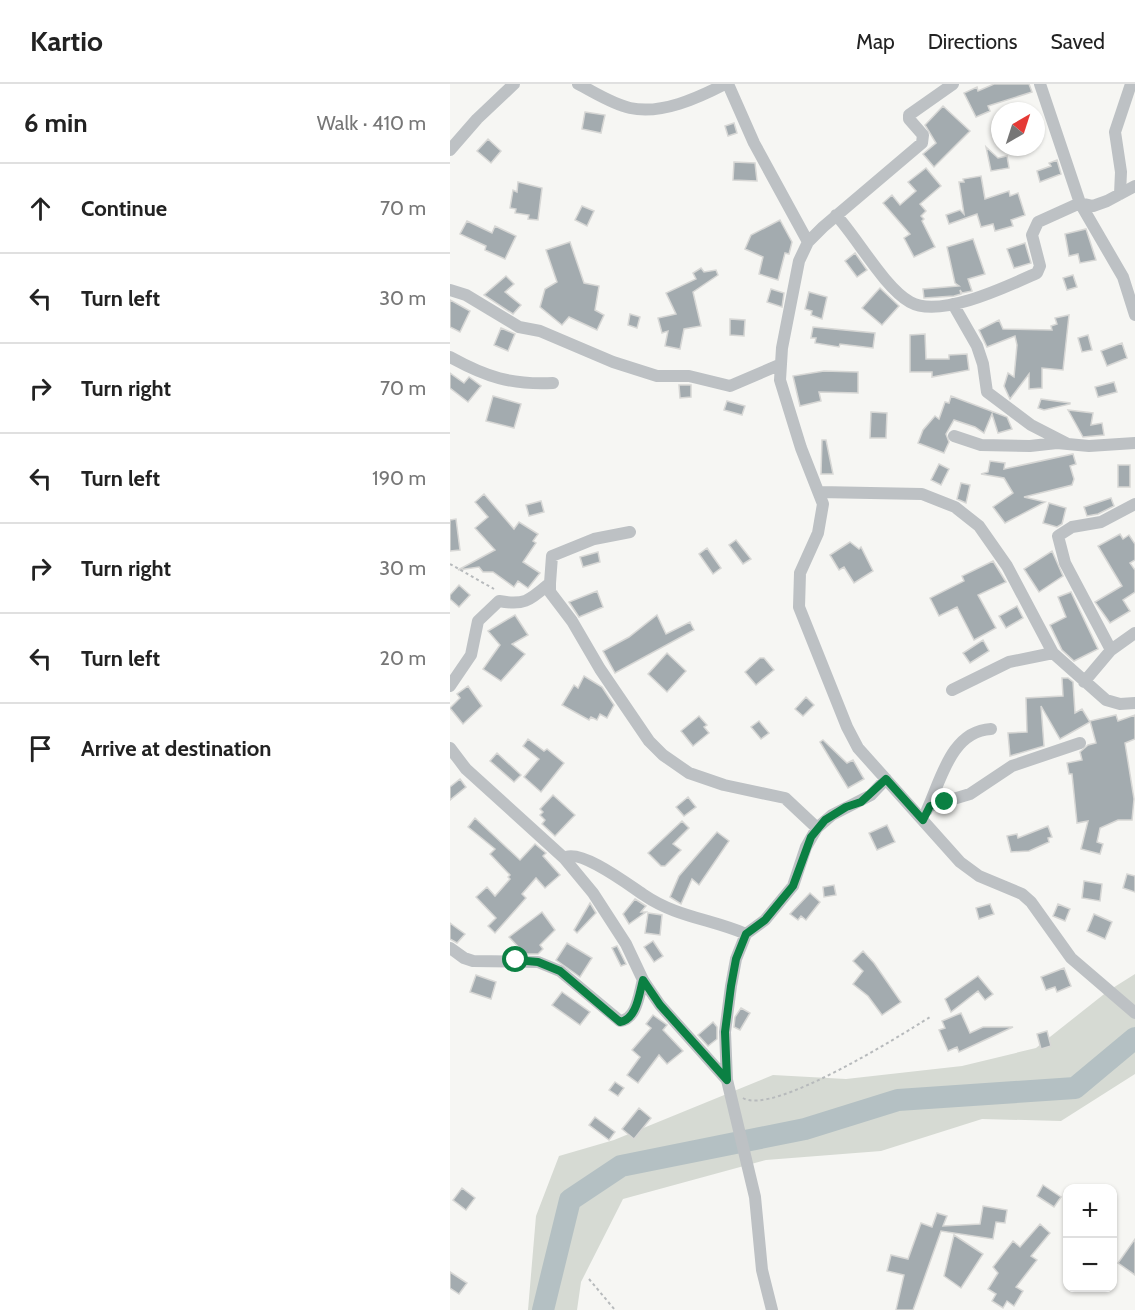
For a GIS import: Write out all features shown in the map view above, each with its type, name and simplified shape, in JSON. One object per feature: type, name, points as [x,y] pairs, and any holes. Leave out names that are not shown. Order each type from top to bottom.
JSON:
[{"type":"street","points":[[450,150],[477,119],[514,84]]},
{"type":"street","points":[[578,84],[628,108],[640,110],[678,104],[726,84],[754,143],[808,242]]},
{"type":"street","points":[[953,84],[909,115],[909,119],[923,135],[922,143],[836,215],[808,242],[799,261],[779,365],[780,380],[801,448],[819,492],[823,517],[800,573],[800,607],[847,727],[858,748],[960,862],[979,876],[1015,890],[1031,902],[1071,958],[1135,1013]]},
{"type":"street","points":[[1040,84],[1080,203],[1123,277],[1135,315]]},
{"type":"street","points":[[1120,194],[1121,172],[1115,132],[1131,84]]},
{"type":"street","points":[[836,215],[903,297],[921,306],[953,304],[1036,273],[1040,266],[1032,235],[1034,226],[1080,203],[1093,206],[1135,186]]},
{"type":"street","points":[[450,290],[466,295],[519,327],[540,331],[613,362],[657,376],[689,376],[730,386],[779,365]]},
{"type":"street","points":[[953,304],[977,346],[983,364],[987,392],[1031,425],[1068,444]]},
{"type":"street","points":[[450,357],[482,375],[500,380],[553,383]]},
{"type":"street","points":[[954,436],[981,445],[1068,444],[1089,446],[1135,443]]},
{"type":"street","points":[[819,492],[922,494],[955,507],[979,526],[1007,566],[1053,653],[1106,700],[1120,704],[1135,703]]},
{"type":"street","points":[[1111,650],[1065,563],[1058,536],[1072,527],[1101,522],[1135,504]]},
{"type":"street","points":[[630,532],[594,539],[552,556],[550,592],[572,621],[600,669],[649,741],[663,755],[689,773],[784,798],[817,828]]},
{"type":"street","points":[[450,686],[471,655],[475,628],[484,615],[499,601],[516,604],[530,601],[550,583]]},
{"type":"street","points":[[1084,682],[1111,650],[1135,633]]},
{"type":"street","points":[[952,690],[1009,662],[1053,653]]},
{"type":"street","points":[[923,820],[959,744],[975,732],[991,729]]},
{"type":"street","points":[[930,806],[970,794],[1012,766],[1080,743]]},
{"type":"street","points":[[450,748],[466,769],[564,858],[599,901],[626,944],[643,980],[660,1005],[727,1080]]},
{"type":"street","points":[[772,1310],[762,1270],[755,1197],[727,1080],[725,1032],[736,959],[746,934],[765,920],[793,886],[806,847],[817,828],[832,815],[861,802],[886,779]]},
{"type":"street","points":[[564,858],[573,855],[584,858],[680,915],[746,934]]},
{"type":"street","points":[[450,948],[464,958],[473,961],[538,962],[560,971],[620,1022],[630,1017],[635,1008],[643,980]]},
{"type":"path","points":[[450,564],[497,591]]},
{"type":"path","points":[[727,1080],[749,1101],[755,1102],[791,1093],[857,1060],[930,1017]]},
{"type":"path","points":[[589,1279],[615,1310]]},
{"type":"shaded area","points":[[1135,974],[1135,1074],[1061,1121],[982,1119],[881,1151],[766,1160],[623,1199],[581,1282],[577,1310],[528,1310],[536,1216],[559,1156],[614,1140],[773,1075],[846,1079],[962,1066],[1036,1048],[1108,991]]},
{"type":"building","points":[[994,84],[1029,84],[1032,92],[1001,102],[991,102],[991,105],[988,106],[990,111],[976,117],[964,93],[977,87],[978,91]]},
{"type":"building","points":[[943,106],[970,131],[934,167],[923,154],[936,143],[925,125]]},
{"type":"building","points":[[585,112],[605,115],[601,133],[582,129]]},
{"type":"building","points":[[734,123],[737,133],[728,136],[725,126]]},
{"type":"building","points":[[488,139],[501,151],[491,163],[477,151]]},
{"type":"building","points":[[986,147],[991,152],[991,156],[998,158],[1007,156],[1009,168],[991,171]]},
{"type":"building","points":[[1057,160],[1061,174],[1040,182],[1037,171],[1051,166],[1049,163]]},
{"type":"building","points":[[734,162],[755,163],[757,181],[733,180]]},
{"type":"building","points":[[926,168],[941,186],[920,204],[926,211],[921,216],[924,219],[922,221],[935,247],[914,257],[904,238],[910,234],[883,203],[892,195],[900,205],[916,191],[908,182]]},
{"type":"building","points":[[981,176],[985,199],[1009,191],[1010,196],[1018,193],[1025,215],[1011,220],[1013,226],[995,231],[993,224],[981,227],[977,214],[949,224],[946,215],[960,210],[964,214],[959,182],[964,182],[963,179]]},
{"type":"building","points":[[518,182],[542,188],[538,220],[528,219],[529,215],[515,213],[516,209],[510,208],[513,190],[517,192]]},
{"type":"building","points":[[582,206],[594,211],[587,226],[575,220]]},
{"type":"building","points":[[780,220],[792,242],[789,254],[785,253],[778,280],[759,274],[763,257],[745,249],[751,235]]},
{"type":"building","points":[[467,221],[492,233],[495,226],[516,236],[505,259],[485,250],[486,246],[460,234]]},
{"type":"building","points":[[1086,229],[1096,260],[1080,263],[1078,254],[1069,256],[1065,234]]},
{"type":"building","points":[[973,239],[985,274],[968,279],[972,291],[962,293],[960,290],[961,294],[954,296],[924,298],[923,289],[959,286],[955,283],[947,247]]},
{"type":"building","points":[[570,242],[584,283],[599,286],[595,310],[604,315],[597,330],[569,317],[562,325],[540,307],[545,289],[557,282],[546,250]]},
{"type":"building","points":[[1025,243],[1031,263],[1014,268],[1007,249]]},
{"type":"building","points":[[855,253],[867,270],[857,277],[845,261]]},
{"type":"building","points":[[701,268],[704,272],[716,270],[718,275],[693,292],[701,326],[684,329],[680,349],[665,346],[668,331],[662,333],[658,318],[676,314],[666,293],[696,279],[693,273]]},
{"type":"building","points":[[1073,275],[1077,287],[1067,290],[1063,278]]},
{"type":"building","points":[[506,276],[514,284],[505,292],[521,305],[513,314],[484,295]]},
{"type":"building","points":[[880,288],[899,306],[882,325],[862,308]]},
{"type":"building","points":[[771,289],[784,293],[782,307],[767,302]]},
{"type":"building","points":[[809,292],[827,297],[822,319],[811,315],[812,311],[805,309]]},
{"type":"building","points":[[450,300],[470,311],[460,332],[450,327]]},
{"type":"building","points":[[630,314],[640,317],[637,328],[628,325]]},
{"type":"building","points":[[1069,315],[1063,370],[1042,368],[1042,388],[1029,389],[1029,374],[1010,399],[1004,386],[1008,373],[1014,377],[1017,345],[1015,336],[987,347],[979,330],[999,320],[1003,329],[1052,330],[1051,326],[1057,324],[1055,318]]},
{"type":"building","points":[[730,319],[745,320],[744,336],[730,335]]},
{"type":"building","points":[[813,327],[875,333],[873,348],[840,344],[839,347],[815,343],[816,338],[811,338]]},
{"type":"building","points":[[501,328],[515,334],[508,351],[494,345]]},
{"type":"building","points":[[925,334],[926,359],[949,359],[949,355],[967,354],[969,370],[932,377],[932,372],[910,372],[910,335]]},
{"type":"building","points":[[1088,335],[1092,350],[1082,352],[1078,338]]},
{"type":"building","points":[[1122,343],[1127,358],[1107,366],[1101,351]]},
{"type":"building","points":[[824,371],[858,372],[858,393],[819,392],[821,401],[800,406],[793,376]]},
{"type":"building","points":[[450,373],[464,383],[469,377],[481,386],[468,402],[450,388]]},
{"type":"building","points":[[1114,382],[1117,392],[1098,397],[1095,387]]},
{"type":"building","points":[[679,385],[691,385],[691,397],[680,398]]},
{"type":"building","points":[[493,396],[521,404],[514,428],[486,421]]},
{"type":"building","points":[[951,396],[1007,417],[1012,429],[998,433],[992,414],[984,433],[975,427],[954,420],[946,434],[949,442],[944,453],[918,443],[923,430],[935,416],[939,419],[945,402],[949,403]]},
{"type":"building","points":[[1041,399],[1070,404],[1044,410],[1038,408]]},
{"type":"building","points":[[727,401],[745,406],[742,415],[724,410]]},
{"type":"building","points":[[1068,410],[1093,413],[1091,425],[1102,423],[1104,435],[1083,437]]},
{"type":"building","points":[[871,412],[887,413],[886,438],[870,438]]},
{"type":"building","points":[[822,440],[826,440],[833,474],[821,474]]},
{"type":"building","points":[[1073,454],[1076,464],[1070,466],[1074,479],[1072,485],[1024,497],[1045,502],[1005,523],[993,507],[1013,493],[1004,478],[981,474],[988,472],[990,461],[1005,463],[1004,469]]},
{"type":"building","points":[[939,464],[949,469],[941,485],[931,480]]},
{"type":"building","points":[[1118,465],[1130,465],[1130,487],[1118,487]]},
{"type":"building","points":[[961,483],[970,485],[966,503],[957,499]]},
{"type":"building","points":[[484,494],[514,529],[519,522],[538,534],[533,541],[536,543],[523,562],[540,573],[528,588],[518,581],[514,587],[493,572],[483,572],[479,567],[458,570],[495,550],[475,528],[488,517],[475,502]]},
{"type":"building","points":[[1111,498],[1114,506],[1098,514],[1087,516],[1084,507]]},
{"type":"building","points":[[541,501],[544,512],[529,516],[526,505]]},
{"type":"building","points":[[1049,503],[1066,508],[1062,524],[1057,527],[1043,523]]},
{"type":"building","points":[[456,519],[460,550],[450,551],[450,520]]},
{"type":"building","points":[[1120,534],[1123,539],[1129,535],[1135,544],[1135,560],[1130,563],[1135,570],[1135,592],[1123,600],[1130,611],[1110,623],[1095,602],[1122,586],[1098,546]]},
{"type":"building","points":[[736,540],[751,559],[743,564],[729,545]]},
{"type":"building","points":[[850,542],[859,549],[861,547],[873,571],[854,583],[844,567],[839,570],[830,555]]},
{"type":"building","points":[[707,548],[721,568],[713,574],[699,554]]},
{"type":"building","points":[[1052,551],[1063,576],[1039,592],[1024,569]]},
{"type":"building","points":[[598,552],[600,562],[583,567],[580,557]]},
{"type":"building","points":[[993,561],[1006,582],[978,595],[996,628],[974,640],[957,607],[939,616],[930,598],[964,581],[962,576]]},
{"type":"building","points":[[459,585],[470,595],[459,607],[450,599],[450,595]]},
{"type":"building","points":[[597,591],[603,607],[579,617],[569,602]]},
{"type":"building","points":[[1071,592],[1098,649],[1074,661],[1062,650],[1050,625],[1066,617],[1058,597]]},
{"type":"building","points":[[1017,606],[1023,618],[1006,628],[999,616]]},
{"type":"building","points":[[515,615],[528,635],[512,644],[525,654],[501,681],[483,669],[500,645],[488,631]]},
{"type":"building","points":[[657,615],[666,634],[690,622],[694,630],[615,673],[603,651],[629,637]]},
{"type":"building","points":[[983,640],[989,651],[970,663],[963,653]]},
{"type":"building","points":[[667,653],[686,671],[667,692],[648,674]]},
{"type":"building","points":[[760,658],[764,658],[774,670],[756,685],[745,672]]},
{"type":"building","points":[[584,676],[602,687],[614,705],[607,718],[600,714],[597,720],[591,717],[589,720],[562,705],[574,685],[578,688]]},
{"type":"building","points":[[1062,678],[1068,678],[1073,682],[1075,713],[1082,709],[1090,722],[1060,739],[1041,706],[1044,746],[1010,756],[1008,733],[1027,732],[1026,698],[1063,696]]},
{"type":"building","points":[[468,686],[482,706],[463,724],[450,708],[460,698],[457,694]]},
{"type":"building","points":[[806,697],[814,705],[803,716],[795,709]]},
{"type":"building","points":[[1116,715],[1118,721],[1135,715],[1135,739],[1125,743],[1134,799],[1132,820],[1118,820],[1100,828],[1097,842],[1103,844],[1100,854],[1081,849],[1088,821],[1077,823],[1072,774],[1069,774],[1067,763],[1082,760],[1080,752],[1088,745],[1096,743],[1090,721]]},
{"type":"building","points":[[699,716],[707,725],[704,727],[709,733],[693,746],[681,731]]},
{"type":"building","points":[[759,721],[769,733],[761,739],[751,727]]},
{"type":"building","points":[[528,739],[544,751],[547,749],[564,763],[541,792],[524,777],[539,759],[523,746]]},
{"type":"building","points":[[823,740],[847,763],[853,760],[864,779],[848,788],[820,742]]},
{"type":"building","points":[[497,753],[521,775],[514,782],[490,761]]},
{"type":"building","points":[[460,779],[466,787],[450,800],[450,787]]},
{"type":"building","points":[[553,795],[575,815],[555,836],[542,824],[545,820],[540,815],[543,812],[540,809]]},
{"type":"building","points":[[688,797],[696,807],[684,816],[676,807]]},
{"type":"building","points":[[475,818],[520,860],[535,844],[546,853],[543,856],[560,875],[545,888],[536,878],[522,894],[526,898],[495,933],[488,926],[496,918],[476,897],[487,887],[495,896],[510,879],[508,877],[510,875],[490,854],[495,849],[468,827]]},
{"type":"building","points":[[682,821],[689,828],[673,844],[681,850],[665,866],[661,866],[648,853]]},
{"type":"building","points":[[887,825],[895,842],[877,850],[869,833]]},
{"type":"building","points":[[1048,826],[1052,837],[1048,838],[1049,842],[1029,851],[1011,852],[1007,836],[1017,834],[1018,838]]},
{"type":"building","points":[[717,832],[729,841],[699,885],[692,879],[681,904],[670,897],[679,876]]},
{"type":"building","points":[[1127,874],[1135,876],[1135,892],[1123,888]]},
{"type":"building","points":[[1084,881],[1102,884],[1100,901],[1082,898]]},
{"type":"building","points":[[834,885],[836,895],[824,897],[823,887]]},
{"type":"building","points":[[810,893],[820,902],[806,920],[801,916],[798,920],[790,914]]},
{"type":"building","points":[[635,899],[646,906],[641,912],[646,912],[629,924],[623,914]]},
{"type":"building","points":[[590,903],[596,913],[577,933],[574,930]]},
{"type":"building","points":[[990,904],[994,914],[979,919],[976,908]]},
{"type":"building","points":[[1058,904],[1070,909],[1065,921],[1053,916]]},
{"type":"building","points":[[542,912],[555,930],[540,945],[543,949],[538,954],[525,954],[509,937]]},
{"type":"building","points":[[648,913],[662,915],[660,935],[645,933]]},
{"type":"building","points":[[1094,914],[1112,922],[1105,939],[1087,931]]},
{"type":"building","points":[[450,923],[465,934],[457,943],[450,939]]},
{"type":"building","points":[[653,941],[663,956],[654,962],[644,947]]},
{"type":"building","points":[[567,943],[592,958],[580,977],[556,960]]},
{"type":"building","points":[[617,946],[626,964],[621,966],[612,948]]},
{"type":"building","points":[[863,951],[901,1002],[882,1015],[868,996],[853,984],[863,971],[853,961]]},
{"type":"building","points":[[1064,968],[1071,986],[1057,992],[1055,987],[1046,990],[1041,977]]},
{"type":"building","points":[[476,975],[496,982],[491,999],[470,992]]},
{"type":"building","points":[[978,976],[993,994],[985,1000],[978,991],[951,1012],[945,999]]},
{"type":"building","points":[[562,992],[590,1012],[580,1025],[552,1005]]},
{"type":"building","points":[[741,1008],[750,1013],[740,1030],[734,1027],[735,1017]]},
{"type":"building","points":[[961,1013],[970,1033],[983,1027],[1013,1027],[959,1052],[957,1047],[948,1051],[939,1030],[945,1028],[942,1021]]},
{"type":"building","points":[[653,1015],[667,1025],[663,1030],[683,1051],[667,1064],[659,1055],[638,1083],[627,1075],[640,1057],[632,1050],[651,1028],[646,1024]]},
{"type":"building","points":[[713,1022],[717,1027],[717,1039],[708,1046],[698,1035]]},
{"type":"building","points":[[1047,1031],[1051,1046],[1041,1049],[1037,1034]]},
{"type":"building","points":[[615,1082],[624,1088],[618,1096],[609,1090]]},
{"type":"building","points":[[639,1108],[651,1118],[634,1139],[622,1129]]},
{"type":"building","points":[[595,1117],[615,1132],[609,1140],[589,1125]]},
{"type":"building","points":[[1043,1185],[1061,1197],[1054,1207],[1037,1196]]},
{"type":"building","points":[[462,1188],[475,1198],[466,1210],[453,1200]]},
{"type":"building","points":[[983,1206],[1007,1210],[1005,1223],[996,1222],[993,1239],[941,1231],[913,1310],[896,1310],[904,1275],[887,1271],[891,1255],[908,1259],[921,1223],[932,1227],[937,1213],[947,1216],[943,1226],[980,1224]]},
{"type":"building","points":[[1040,1224],[1050,1233],[1031,1256],[1037,1260],[1016,1287],[1023,1291],[1014,1306],[1007,1301],[1003,1308],[992,1301],[996,1294],[988,1289],[998,1273],[993,1267],[1013,1241],[1020,1247]]},
{"type":"building","points":[[954,1235],[983,1254],[961,1288],[944,1276]]},
{"type":"building","points":[[1135,1239],[1135,1275],[1118,1263]]},
{"type":"building","points":[[450,1272],[467,1283],[459,1294],[450,1288]]},
{"type":"waterway","points":[[543,1310],[570,1200],[621,1166],[805,1129],[898,1100],[1075,1088],[1135,1038]]},
{"type":"route","points":[[516,960],[538,962],[560,971],[616,1021],[620,1022],[630,1017],[635,1008],[643,980],[660,1005],[727,1080],[725,1032],[736,959],[746,934],[765,920],[793,886],[806,847],[817,828],[832,815],[871,795],[886,779],[923,820],[930,806],[945,802]]}]
